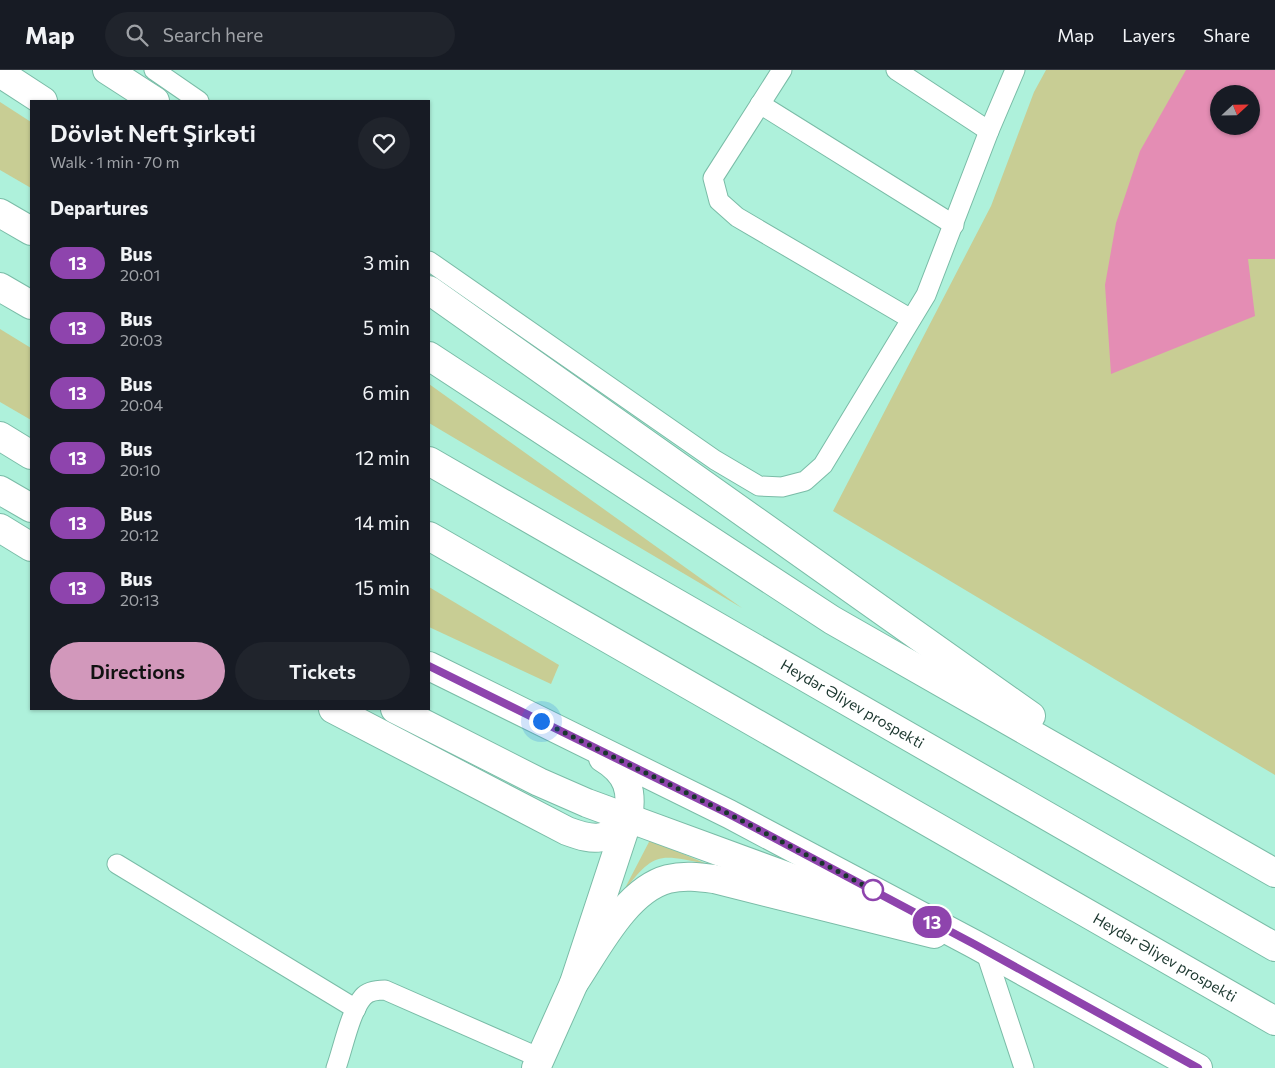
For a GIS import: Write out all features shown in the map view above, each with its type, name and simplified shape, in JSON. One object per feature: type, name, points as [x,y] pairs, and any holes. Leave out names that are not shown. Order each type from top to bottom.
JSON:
[{"type":"main road","points":[[108,70],[153,100]]},
{"type":"main road","points":[[0,73],[41,100]]},
{"type":"main road","points":[[0,213],[30,230]]},
{"type":"main road","points":[[0,287],[30,304]]},
{"type":"main road","points":[[430,291],[1157,804]]},
{"type":"main road","points":[[430,357],[832,620],[1275,873]]},
{"type":"main road","points":[[0,436],[30,454]]},
{"type":"main road","name":"Heydər Əliyev prospekti","points":[[430,462],[1275,947]]},
{"type":"main road","points":[[0,490],[30,507]]},
{"type":"main road","points":[[0,528],[30,546]]},
{"type":"main road","name":"Heydər Əliyev prospekti","points":[[430,537],[1275,1021]]},
{"type":"main road","points":[[430,666],[737,818],[979,947],[1198,1068]]},
{"type":"main road","points":[[335,710],[576,835],[596,839],[607,837],[628,819]]},
{"type":"main road","points":[[397,710],[538,782],[628,819],[979,947]]},
{"type":"main road","points":[[538,1063],[574,983],[628,819],[630,792],[626,778],[611,763],[557,728]]},
{"type":"main road","points":[[574,983],[620,914],[638,896],[659,883],[688,876],[714,879],[979,947]]},
{"type":"lane","points":[[154,70],[198,100]]},
{"type":"lane","points":[[782,70],[714,178],[719,201],[737,217],[911,319]]},
{"type":"lane","points":[[896,70],[989,131]]},
{"type":"lane","points":[[430,262],[706,454],[759,486],[782,487],[805,481],[823,465],[926,295],[989,131],[1015,70]]},
{"type":"lane","points":[[760,104],[954,225]]},
{"type":"lane","points":[[117,864],[356,1009]]},
{"type":"lane","points":[[979,947],[1024,1068]]},
{"type":"lane","points":[[336,1068],[356,1009],[364,996],[376,990],[385,990],[538,1063]]},
{"type":"green space","points":[[1046,70],[1275,70],[1275,775],[833,511],[991,206],[1034,92]]},
{"type":"green space","points":[[0,102],[30,121],[30,187],[0,170]]},
{"type":"green space","points":[[0,329],[30,347],[30,419],[0,402]]},
{"type":"green space","points":[[430,385],[742,608],[430,424]]},
{"type":"green space","points":[[430,588],[559,665],[551,684],[430,627]]},
{"type":"green space","points":[[650,840],[707,864],[678,858],[659,859],[651,862],[643,869],[623,892]]},
{"type":"building","points":[[1186,70],[1275,70],[1275,259],[1248,259],[1255,316],[1111,374],[1105,285],[1116,223],[1140,151]]},
{"type":"bus line","name":"13","points":[[430,666],[729,814],[974,944],[1198,1068]]},
{"type":"route","points":[[541,721],[729,814],[873,890]]}]
